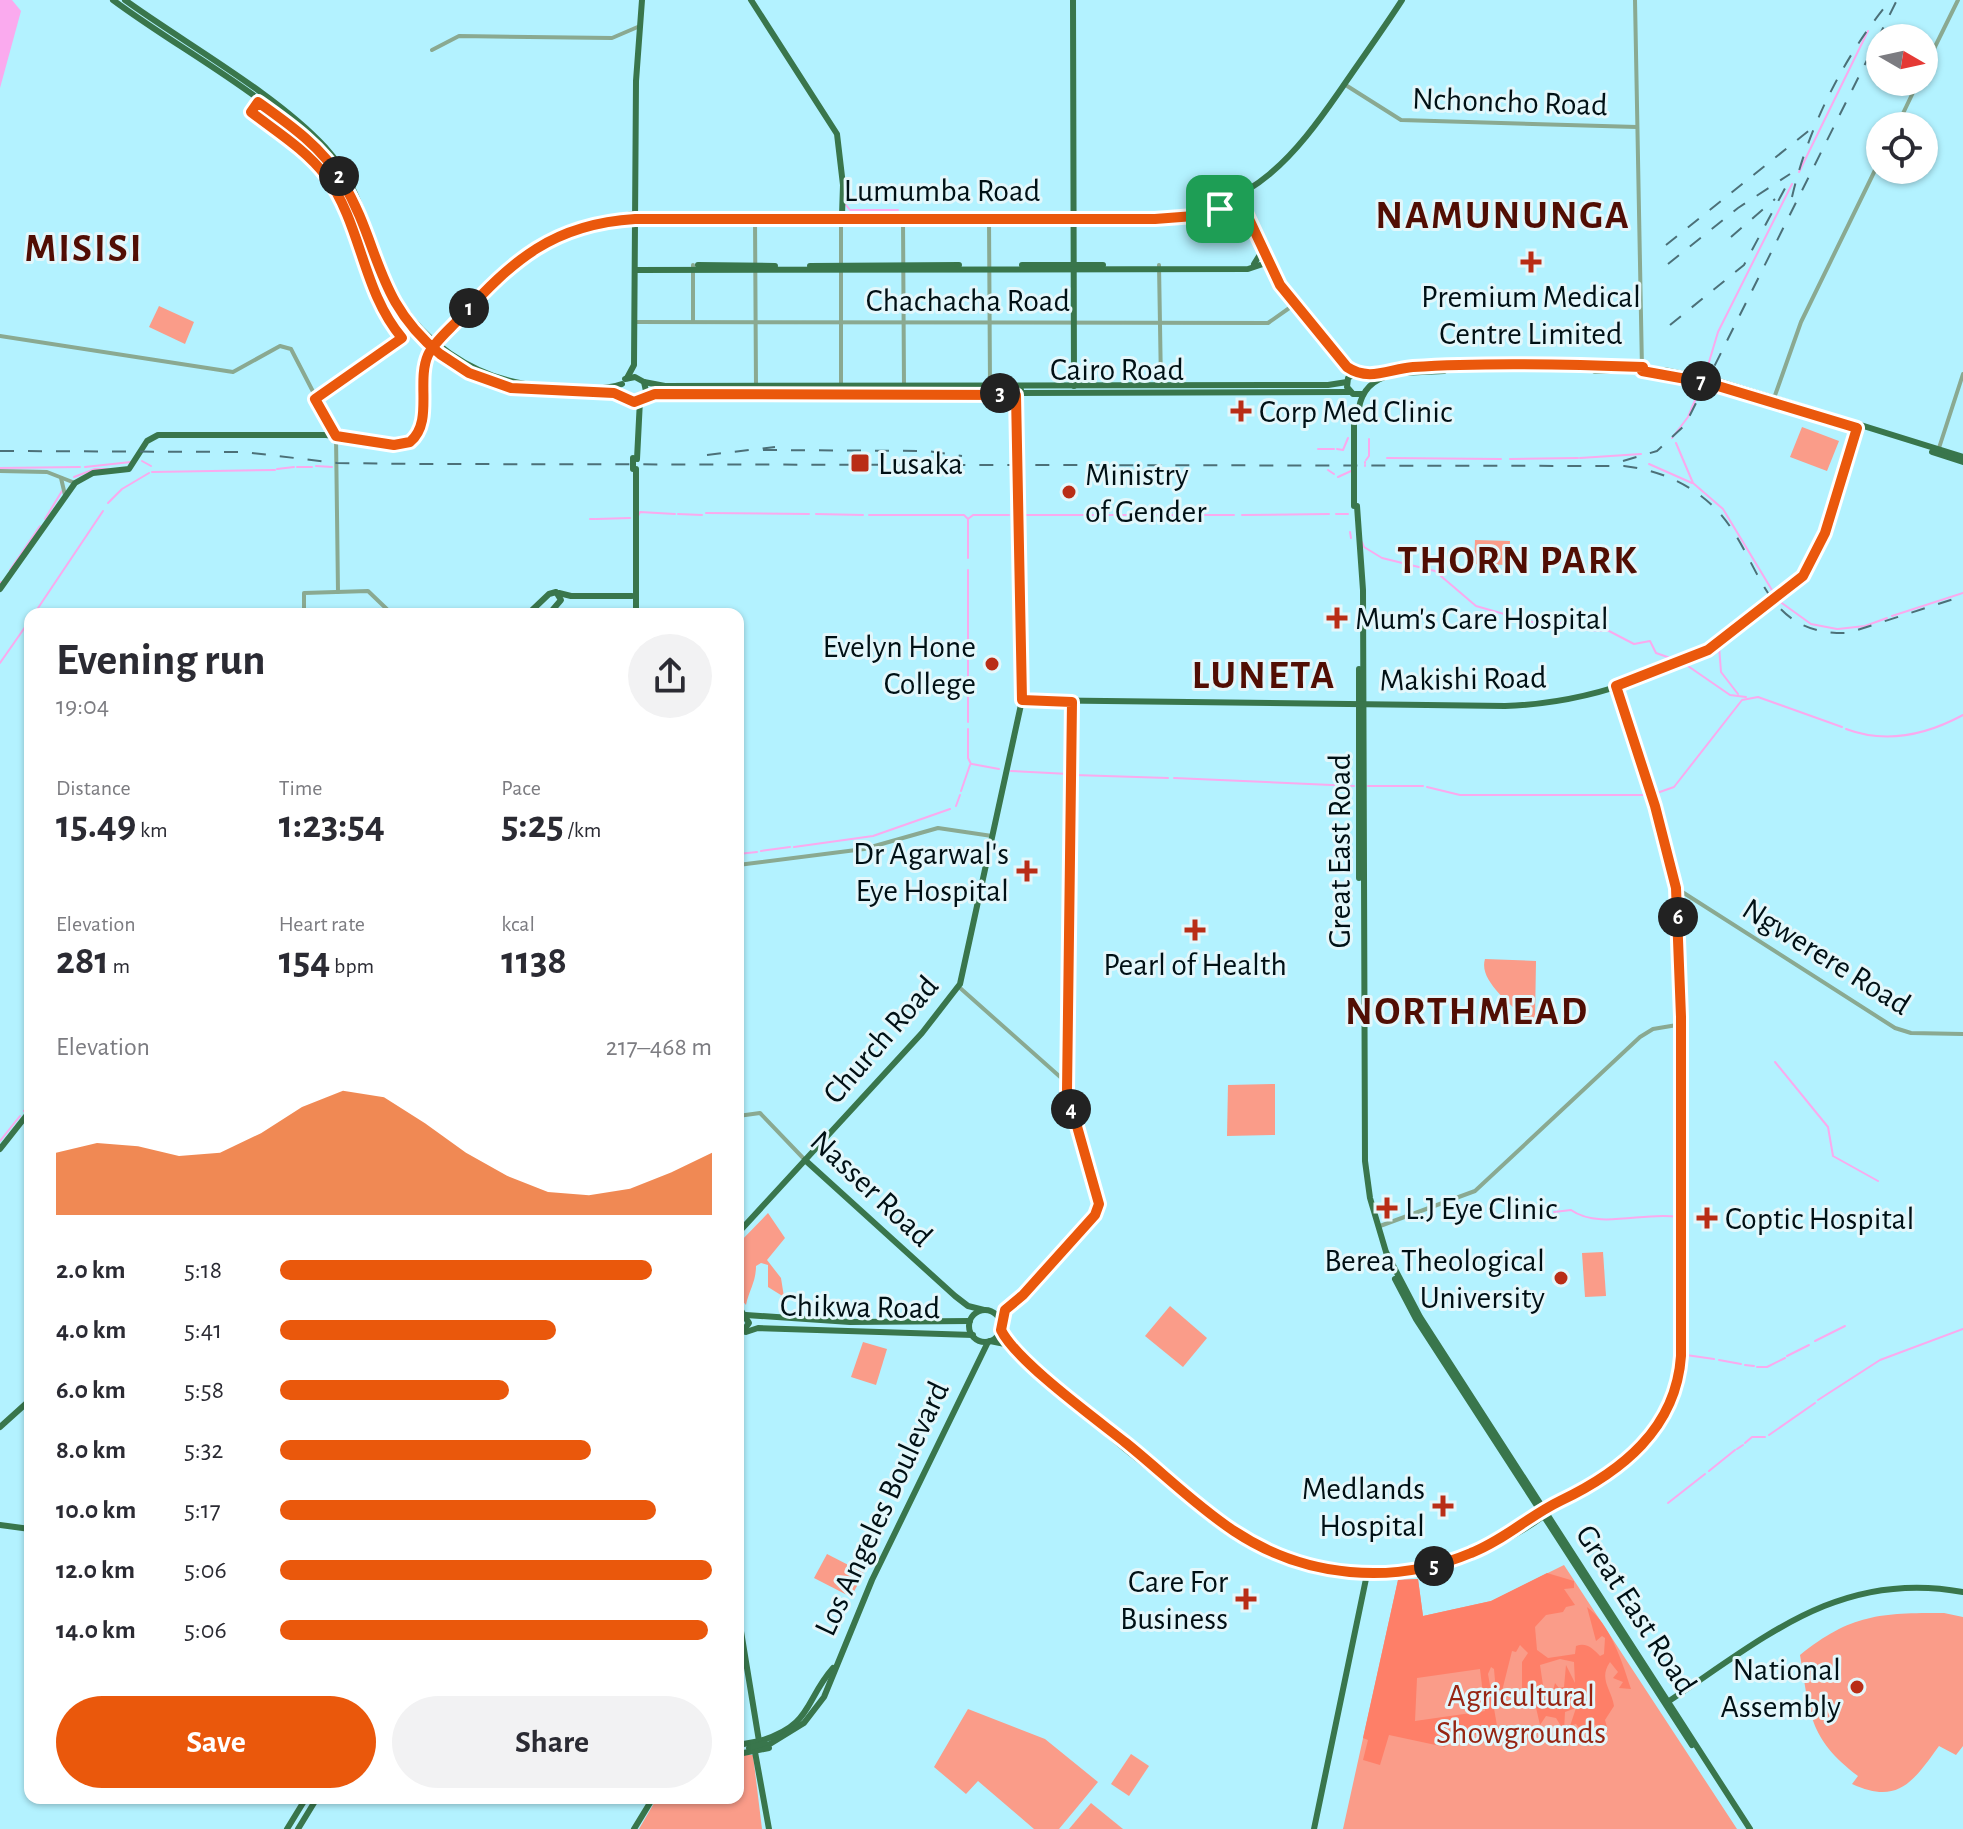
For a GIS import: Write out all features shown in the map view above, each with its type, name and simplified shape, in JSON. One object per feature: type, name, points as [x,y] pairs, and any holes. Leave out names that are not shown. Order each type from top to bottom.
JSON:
[{"type":"main road","points":[[113,0],[260,99],[301,133],[335,169],[351,198],[395,306],[436,342]]},
{"type":"main road","points":[[125,0],[315,138],[346,175],[387,277],[409,316],[436,342]]},
{"type":"main road","points":[[633,608],[634,469],[643,381],[634,365],[642,0]]},
{"type":"main road","points":[[751,0],[837,134],[843,185],[842,217]]},
{"type":"main road","points":[[1074,0],[1074,386]]},
{"type":"main road","name":"Lumumba Road","points":[[436,342],[496,274],[526,250],[589,222],[635,216],[1075,215],[1173,218],[1203,214],[1269,181],[1289,163],[1405,0]]},
{"type":"main road","points":[[1238,199],[1265,259],[1294,305],[1347,367],[1361,373],[1368,389]]},
{"type":"main road","name":"Lumumba Road","points":[[635,216],[903,219],[1075,215]]},
{"type":"main road","points":[[635,268],[1248,269],[1265,259]]},
{"type":"main road","points":[[1159,267],[1254,264],[1265,259]]},
{"type":"main road","name":"Great East Road","points":[[1294,305],[1345,368],[1356,416]]},
{"type":"main road","points":[[0,589],[75,483],[93,473],[129,469],[137,462],[147,441],[162,434],[336,436],[398,445],[413,440],[421,425],[423,360],[436,342]]},
{"type":"main road","name":"Cairo Road","points":[[436,342],[477,369],[520,383],[643,381],[655,386],[702,390],[1019,392],[1280,389],[1351,393],[1368,389],[1381,378],[1417,372],[1642,369]]},
{"type":"main road","name":"Cairo Road","points":[[436,342],[469,373],[511,388],[614,393],[627,400],[756,386],[795,390],[841,386],[874,390],[904,386],[950,390],[990,386],[1019,392],[1074,386],[1114,389],[1161,385],[1196,389]]},
{"type":"main road","points":[[634,365],[624,382],[627,400],[634,414],[635,458]]},
{"type":"main road","points":[[1347,380],[1361,373],[1426,367],[1642,369],[1773,399],[1963,460]]},
{"type":"main road","name":"Cairo Road","points":[[1280,389],[1347,380]]},
{"type":"main road","name":"Great East Road","points":[[1368,389],[1359,399],[1356,416],[1356,506],[1363,590],[1363,1112],[1367,1179],[1377,1227],[1409,1299],[1544,1515]]},
{"type":"main road","name":"Church Road","points":[[1019,392],[1022,700]]},
{"type":"main road","name":"Makishi Road","points":[[1022,700],[1536,704],[1570,699],[1616,686],[1708,650],[1803,576],[1825,533],[1858,426]]},
{"type":"main road","points":[[634,469],[634,608]]},
{"type":"main road","name":"Church Road","points":[[744,1226],[922,1033],[959,987],[1022,700],[1019,474]]},
{"type":"main road","points":[[534,608],[549,594],[560,597],[632,596]]},
{"type":"main road","points":[[553,608],[560,597]]},
{"type":"main road","points":[[1023,680],[1026,698],[1031,701]]},
{"type":"main road","points":[[1007,1308],[986,1310],[971,1320],[974,1336],[1005,1344],[1091,1422],[1231,1534],[1277,1559],[1321,1572],[1365,1578],[1414,1574],[1451,1565],[1496,1546],[1532,1524],[1627,1460],[1646,1442],[1665,1415],[1677,1385],[1681,1356],[1681,1024],[1676,888],[1655,806],[1616,686]]},
{"type":"main road","points":[[1072,702],[1067,1083],[1099,1206],[1023,1295],[1007,1308],[1000,1321],[1001,1330],[1010,1344],[1081,1407],[1234,1531],[1279,1555],[1313,1566],[1365,1578],[1450,1562],[1495,1543],[1568,1498]]},
{"type":"main road","points":[[1348,704],[1361,716],[1384,704]]},
{"type":"main road","name":"Great East Road","points":[[1361,716],[1359,1112],[1361,1163],[1367,1199],[1382,1252],[1407,1304],[1748,1829]]},
{"type":"main road","points":[[0,1152],[24,1122]]},
{"type":"main road","points":[[813,1151],[811,1161],[817,1171]]},
{"type":"main road","name":"Nasser Road","points":[[805,1160],[955,1296],[968,1306],[986,1310]]},
{"type":"main road","points":[[795,1171],[808,1167],[817,1171]]},
{"type":"main road","name":"Nasser Road","points":[[955,1296],[971,1320]]},
{"type":"main road","points":[[986,1310],[1000,1321]]},
{"type":"main road","name":"Chikwa Road","points":[[744,1311],[850,1322],[971,1320]]},
{"type":"main road","name":"Chikwa Road","points":[[744,1333],[758,1328],[849,1329],[974,1336]]},
{"type":"main road","points":[[989,1341],[1001,1330]]},
{"type":"main road","name":"Los Angeles Boulevard","points":[[972,1370],[977,1346],[974,1336]]},
{"type":"main road","name":"Los Angeles Boulevard","points":[[744,1749],[757,1747],[795,1731],[824,1697],[835,1666],[972,1370],[989,1341]]},
{"type":"main road","points":[[0,1429],[24,1407]]},
{"type":"main road","points":[[1532,1524],[1544,1515]]},
{"type":"main road","points":[[0,1527],[24,1529]]},
{"type":"main road","points":[[1314,1829],[1365,1578]]},
{"type":"main road","points":[[1666,1703],[1795,1620],[1849,1594],[1905,1587],[1963,1592]]},
{"type":"main road","points":[[744,1675],[769,1829]]},
{"type":"main road","points":[[287,1829],[302,1804]]},
{"type":"main road","points":[[298,1829],[313,1804]]},
{"type":"main road","points":[[632,1829],[647,1804]]},
{"type":"street","points":[[1635,0],[1642,369]]},
{"type":"street","points":[[1938,41],[1958,0]]},
{"type":"street","points":[[432,50],[459,36],[612,38],[640,26]]},
{"type":"street","name":"Nchoncho Road","points":[[1346,86],[1401,120],[1637,127]]},
{"type":"street","points":[[260,99],[251,112],[300,149],[332,186],[369,284],[402,338],[315,399]]},
{"type":"street","points":[[1773,399],[1801,322],[1868,184]]},
{"type":"street","points":[[841,386],[842,217]]},
{"type":"street","points":[[989,218],[990,386]]},
{"type":"street","points":[[755,219],[756,386]]},
{"type":"street","points":[[903,219],[904,386]]},
{"type":"street","points":[[693,267],[693,322]]},
{"type":"street","points":[[1159,267],[1161,385]]},
{"type":"street","name":"Chachacha Road","points":[[634,322],[1268,323],[1294,305]]},
{"type":"street","points":[[0,336],[233,372],[284,346],[291,349],[336,436],[338,592]]},
{"type":"street","points":[[1938,452],[1963,374]]},
{"type":"street","points":[[0,471],[58,475],[75,483]]},
{"type":"street","points":[[58,475],[64,482],[65,495]]},
{"type":"street","points":[[304,608],[304,593],[368,591],[386,608]]},
{"type":"street","points":[[744,864],[868,849],[938,828],[992,836]]},
{"type":"street","name":"Ngwerere Road","points":[[1676,888],[1895,1028],[1911,1033],[1963,1034]]},
{"type":"street","points":[[959,987],[1067,1083]]},
{"type":"street","points":[[1377,1227],[1475,1191],[1640,1037],[1657,1028],[1681,1024]]},
{"type":"street","name":"Nasser Road","points":[[744,1115],[760,1113],[805,1160]]},
{"type":"green space","points":[[159,306],[194,322],[185,344],[149,327]]},
{"type":"green space","points":[[1802,427],[1839,441],[1827,471],[1790,457]]},
{"type":"green space","points":[[1475,540],[1510,541],[1509,565],[1474,564]]},
{"type":"green space","points":[[1485,959],[1536,961],[1535,1020],[1526,1020],[1491,984],[1484,967]]},
{"type":"green space","points":[[1275,1084],[1275,1135],[1227,1136],[1228,1085]]},
{"type":"green space","points":[[768,1213],[785,1238],[767,1260],[781,1278],[784,1297],[768,1287],[768,1265],[761,1263],[756,1266],[746,1305],[744,1303],[744,1238]]},
{"type":"green space","points":[[1603,1252],[1606,1296],[1585,1297],[1582,1253]]},
{"type":"green space","points":[[1170,1306],[1207,1338],[1183,1367],[1145,1336]]},
{"type":"green space","points":[[863,1342],[887,1349],[876,1385],[851,1377]]},
{"type":"green space","points":[[827,1554],[864,1573],[851,1597],[814,1578]]},
{"type":"green space","name":"Agricultural Showgrounds","points":[[1564,1565],[1737,1829],[1343,1829],[1398,1580],[1418,1579],[1423,1616],[1491,1601]]},
{"type":"green space","points":[[1944,1613],[1963,1617],[1963,1746],[1956,1755],[1939,1746],[1912,1779],[1893,1791],[1868,1790],[1852,1784],[1858,1776],[1829,1749],[1814,1723],[1800,1655],[1835,1631],[1867,1619],[1884,1615]]},
{"type":"green space","points":[[968,1709],[1045,1739],[1098,1782],[1059,1829],[1034,1829],[978,1781],[966,1794],[934,1767]]},
{"type":"green space","points":[[1131,1754],[1149,1766],[1129,1796],[1111,1784]]},
{"type":"green space","points":[[744,1755],[753,1755],[762,1829],[639,1829],[654,1804],[744,1804]]},
{"type":"green space","points":[[1091,1803],[1123,1829],[1069,1829]]},
{"type":"shaded area","points":[[0,0],[12,0],[21,11],[0,88]]},
{"type":"shaded area","points":[[1547,1573],[1574,1581],[1574,1588],[1564,1589],[1575,1605],[1566,1607],[1563,1612],[1546,1615],[1535,1627],[1537,1650],[1548,1658],[1575,1654],[1576,1646],[1583,1645],[1600,1656],[1604,1654],[1605,1638],[1602,1636],[1596,1641],[1587,1607],[1595,1614],[1614,1644],[1631,1689],[1619,1688],[1623,1682],[1613,1678],[1618,1672],[1610,1662],[1605,1679],[1614,1706],[1605,1720],[1608,1731],[1598,1734],[1599,1726],[1589,1723],[1579,1728],[1576,1724],[1570,1726],[1576,1708],[1565,1712],[1564,1731],[1556,1718],[1546,1716],[1540,1725],[1534,1699],[1522,1688],[1522,1662],[1528,1653],[1520,1645],[1516,1652],[1512,1651],[1501,1695],[1496,1692],[1494,1669],[1491,1667],[1488,1674],[1500,1743],[1462,1730],[1451,1732],[1445,1747],[1389,1735],[1380,1765],[1363,1760],[1368,1740],[1363,1738],[1398,1580],[1418,1579],[1423,1616],[1491,1601]],"holes":[[[1560,1659],[1574,1662],[1575,1683],[1566,1665],[1564,1687],[1559,1688],[1555,1683],[1553,1691],[1544,1692],[1540,1665]],[[1480,1669],[1485,1711],[1415,1721],[1417,1678]]]},
{"type":"waterway","points":[[1799,172],[1866,35]]},
{"type":"waterway","points":[[1706,372],[1718,332],[1792,184]]},
{"type":"waterway","points":[[846,205],[850,210],[898,210]]},
{"type":"waterway","points":[[1672,438],[1688,417],[1702,384]]},
{"type":"waterway","points":[[1337,449],[1343,450],[1348,438]]},
{"type":"waterway","points":[[1366,460],[1369,456],[1369,439]]},
{"type":"waterway","points":[[1676,443],[1693,483],[1723,509],[1775,595]]},
{"type":"waterway","points":[[1318,449],[1334,449]]},
{"type":"waterway","points":[[1580,458],[1641,454]]},
{"type":"waterway","points":[[1387,458],[1501,459]]},
{"type":"waterway","points":[[1510,459],[1578,458]]},
{"type":"waterway","points":[[142,461],[151,466]]},
{"type":"waterway","points":[[85,467],[131,462]]},
{"type":"waterway","points":[[1649,464],[1692,483]]},
{"type":"waterway","points":[[316,466],[332,467]]},
{"type":"waterway","points":[[0,468],[80,467]]},
{"type":"waterway","points":[[277,469],[294,467]]},
{"type":"waterway","points":[[297,467],[312,467]]},
{"type":"waterway","points":[[74,477],[95,469],[108,469]]},
{"type":"waterway","points":[[152,472],[275,470]]},
{"type":"waterway","points":[[1328,470],[1334,474]]},
{"type":"waterway","points":[[1338,477],[1351,471]]},
{"type":"waterway","points":[[108,503],[122,489],[149,473]]},
{"type":"waterway","points":[[45,519],[62,491]]},
{"type":"waterway","points":[[38,608],[103,511]]},
{"type":"waterway","points":[[638,516],[640,512],[675,514]]},
{"type":"waterway","points":[[706,513],[809,514]]},
{"type":"waterway","points":[[678,514],[702,515]]},
{"type":"waterway","points":[[816,514],[863,515]]},
{"type":"waterway","points":[[1242,515],[1329,514]]},
{"type":"waterway","points":[[1336,514],[1348,514]]},
{"type":"waterway","points":[[869,515],[964,515],[968,519],[973,515],[1009,515]]},
{"type":"waterway","points":[[1025,515],[1134,515]]},
{"type":"waterway","points":[[1144,515],[1194,515]]},
{"type":"waterway","points":[[1201,515],[1234,515]]},
{"type":"waterway","points":[[596,519],[630,518]]},
{"type":"waterway","points":[[590,519],[595,519]]},
{"type":"waterway","points":[[968,520],[968,558]]},
{"type":"waterway","points":[[10,570],[40,526]]},
{"type":"waterway","points":[[1350,532],[1351,538]]},
{"type":"waterway","points":[[1362,542],[1364,547],[1382,558],[1435,571],[1476,606],[1557,629],[1564,619],[1572,617],[1588,630],[1609,631],[1634,644],[1650,641],[1656,653],[1676,660]]},
{"type":"waterway","points":[[968,570],[968,722]]},
{"type":"waterway","points":[[1892,616],[1963,593]]},
{"type":"waterway","points":[[1779,601],[1811,624],[1837,629]]},
{"type":"waterway","points":[[1838,629],[1865,626],[1887,618]]},
{"type":"waterway","points":[[0,663],[24,629]]},
{"type":"waterway","points":[[1719,646],[1721,672],[1738,694]]},
{"type":"waterway","points":[[1685,664],[1730,695],[1746,697]]},
{"type":"waterway","points":[[1654,794],[1674,787],[1742,700],[1758,697],[1842,727]]},
{"type":"waterway","points":[[1846,729],[1876,736],[1906,735],[1935,728],[1963,715]]},
{"type":"waterway","points":[[968,729],[968,758],[971,764]]},
{"type":"waterway","points":[[972,764],[999,769]]},
{"type":"waterway","points":[[961,791],[970,765]]},
{"type":"waterway","points":[[1011,771],[1069,774]]},
{"type":"waterway","points":[[1074,775],[1168,778]]},
{"type":"waterway","points":[[1174,778],[1354,786]]},
{"type":"waterway","points":[[1368,786],[1423,786]]},
{"type":"waterway","points":[[1427,787],[1460,795],[1645,795]]},
{"type":"waterway","points":[[956,806],[960,795]]},
{"type":"waterway","points":[[794,847],[873,836],[950,809]]},
{"type":"waterway","points":[[761,851],[790,847]]},
{"type":"waterway","points":[[744,853],[757,852]]},
{"type":"waterway","points":[[1775,1062],[1828,1127],[1833,1156],[1878,1181]]},
{"type":"waterway","points":[[0,1141],[20,1116]]},
{"type":"waterway","points":[[1554,1212],[1571,1210],[1595,1219],[1677,1217]]},
{"type":"waterway","points":[[1815,1341],[1845,1326]]},
{"type":"waterway","points":[[1818,1400],[1880,1360],[1963,1329]]},
{"type":"waterway","points":[[1787,1356],[1809,1345]]},
{"type":"waterway","points":[[1686,1355],[1714,1359]]},
{"type":"waterway","points":[[1757,1367],[1767,1367],[1785,1358]]},
{"type":"waterway","points":[[1719,1360],[1741,1364]]},
{"type":"waterway","points":[[1745,1365],[1754,1366]]},
{"type":"waterway","points":[[1769,1435],[1815,1403]]},
{"type":"waterway","points":[[1745,1443],[1752,1437]]},
{"type":"waterway","points":[[1753,1437],[1765,1437]]},
{"type":"waterway","points":[[1737,1449],[1743,1445]]},
{"type":"waterway","points":[[1709,1471],[1735,1450]]},
{"type":"waterway","points":[[1668,1503],[1705,1474]]},
{"type":"railway","points":[[1623,461],[1657,451],[1685,425],[1897,0]]},
{"type":"railway","points":[[1792,197],[1808,145],[1830,94],[1857,46],[1889,2]]},
{"type":"railway","points":[[1666,245],[1811,129]]},
{"type":"railway","points":[[1668,264],[1738,208],[1790,174]]},
{"type":"railway","points":[[1670,325],[1744,265],[1790,179]]},
{"type":"railway","points":[[1731,237],[1775,199]]},
{"type":"railway","points":[[707,455],[775,447]]},
{"type":"railway","points":[[763,450],[928,451],[962,456]]},
{"type":"railway","points":[[0,451],[244,452],[337,463],[419,464],[1624,466],[1672,478],[1713,506],[1743,547],[1779,607],[1796,621],[1818,630],[1848,633],[1963,596]]},
{"type":"place","name":"Premium Medical Centre Limited","points":[[1531,262]]},
{"type":"place","name":"Corp Med Clinic","points":[[1241,411]]},
{"type":"place","name":"Lusaka","points":[[860,463]]},
{"type":"place","name":"Ministry of Gender","points":[[1069,492]]},
{"type":"place","name":"Mum's Care Hospital","points":[[1337,618]]},
{"type":"place","name":"Evelyn Hone College","points":[[992,664]]},
{"type":"place","name":"Dr Agarwal's Eye Hospital","points":[[1027,871]]},
{"type":"place","name":"Pearl of Health","points":[[1195,930]]},
{"type":"place","name":"L.J Eye Clinic","points":[[1387,1208]]},
{"type":"place","name":"Coptic Hospital","points":[[1707,1218]]},
{"type":"place","name":"Berea Theological University","points":[[1561,1278]]},
{"type":"place","name":"Medlands Hospital","points":[[1443,1506]]},
{"type":"place","name":"Care For Business","points":[[1246,1599]]},
{"type":"place","name":"National Assembly","points":[[1857,1687]]},
{"type":"district","name":"NAMUNUNGA","points":[[1503,214]]},
{"type":"district","name":"MISISI","points":[[84,247]]},
{"type":"district","name":"THORN PARK","points":[[1518,559]]},
{"type":"district","name":"LUNETA","points":[[1264,674]]},
{"type":"district","name":"NORTHMEAD","points":[[1467,1010]]},
{"type":"route","points":[[1220,209],[1194,216],[1155,219],[635,219],[584,226],[552,239],[513,263],[433,348],[428,354],[424,372],[418,434],[410,442],[394,445],[336,436],[315,399],[402,338],[388,320],[369,284],[338,197],[326,176],[300,149],[251,112],[258,102],[301,133],[326,158],[351,198],[383,282],[408,324],[421,338],[430,346],[433,348],[440,354],[469,373],[491,382],[535,391],[614,393],[634,402],[655,394],[1016,395],[1022,700],[1072,702],[1067,1091],[1099,1204],[1095,1215],[1023,1295],[1005,1310],[1000,1321],[1001,1330],[1010,1344],[1081,1407],[1215,1517],[1262,1548],[1330,1571],[1390,1573],[1421,1569],[1450,1562],[1495,1543],[1610,1472],[1646,1442],[1672,1402],[1681,1356],[1681,1017],[1676,888],[1663,835],[1616,686],[1708,650],[1760,613],[1803,576],[1812,564],[1825,533],[1857,428],[1708,383],[1642,371],[1643,367],[1426,367],[1374,375],[1357,372],[1347,367],[1280,285],[1240,200],[1220,209]]}]
